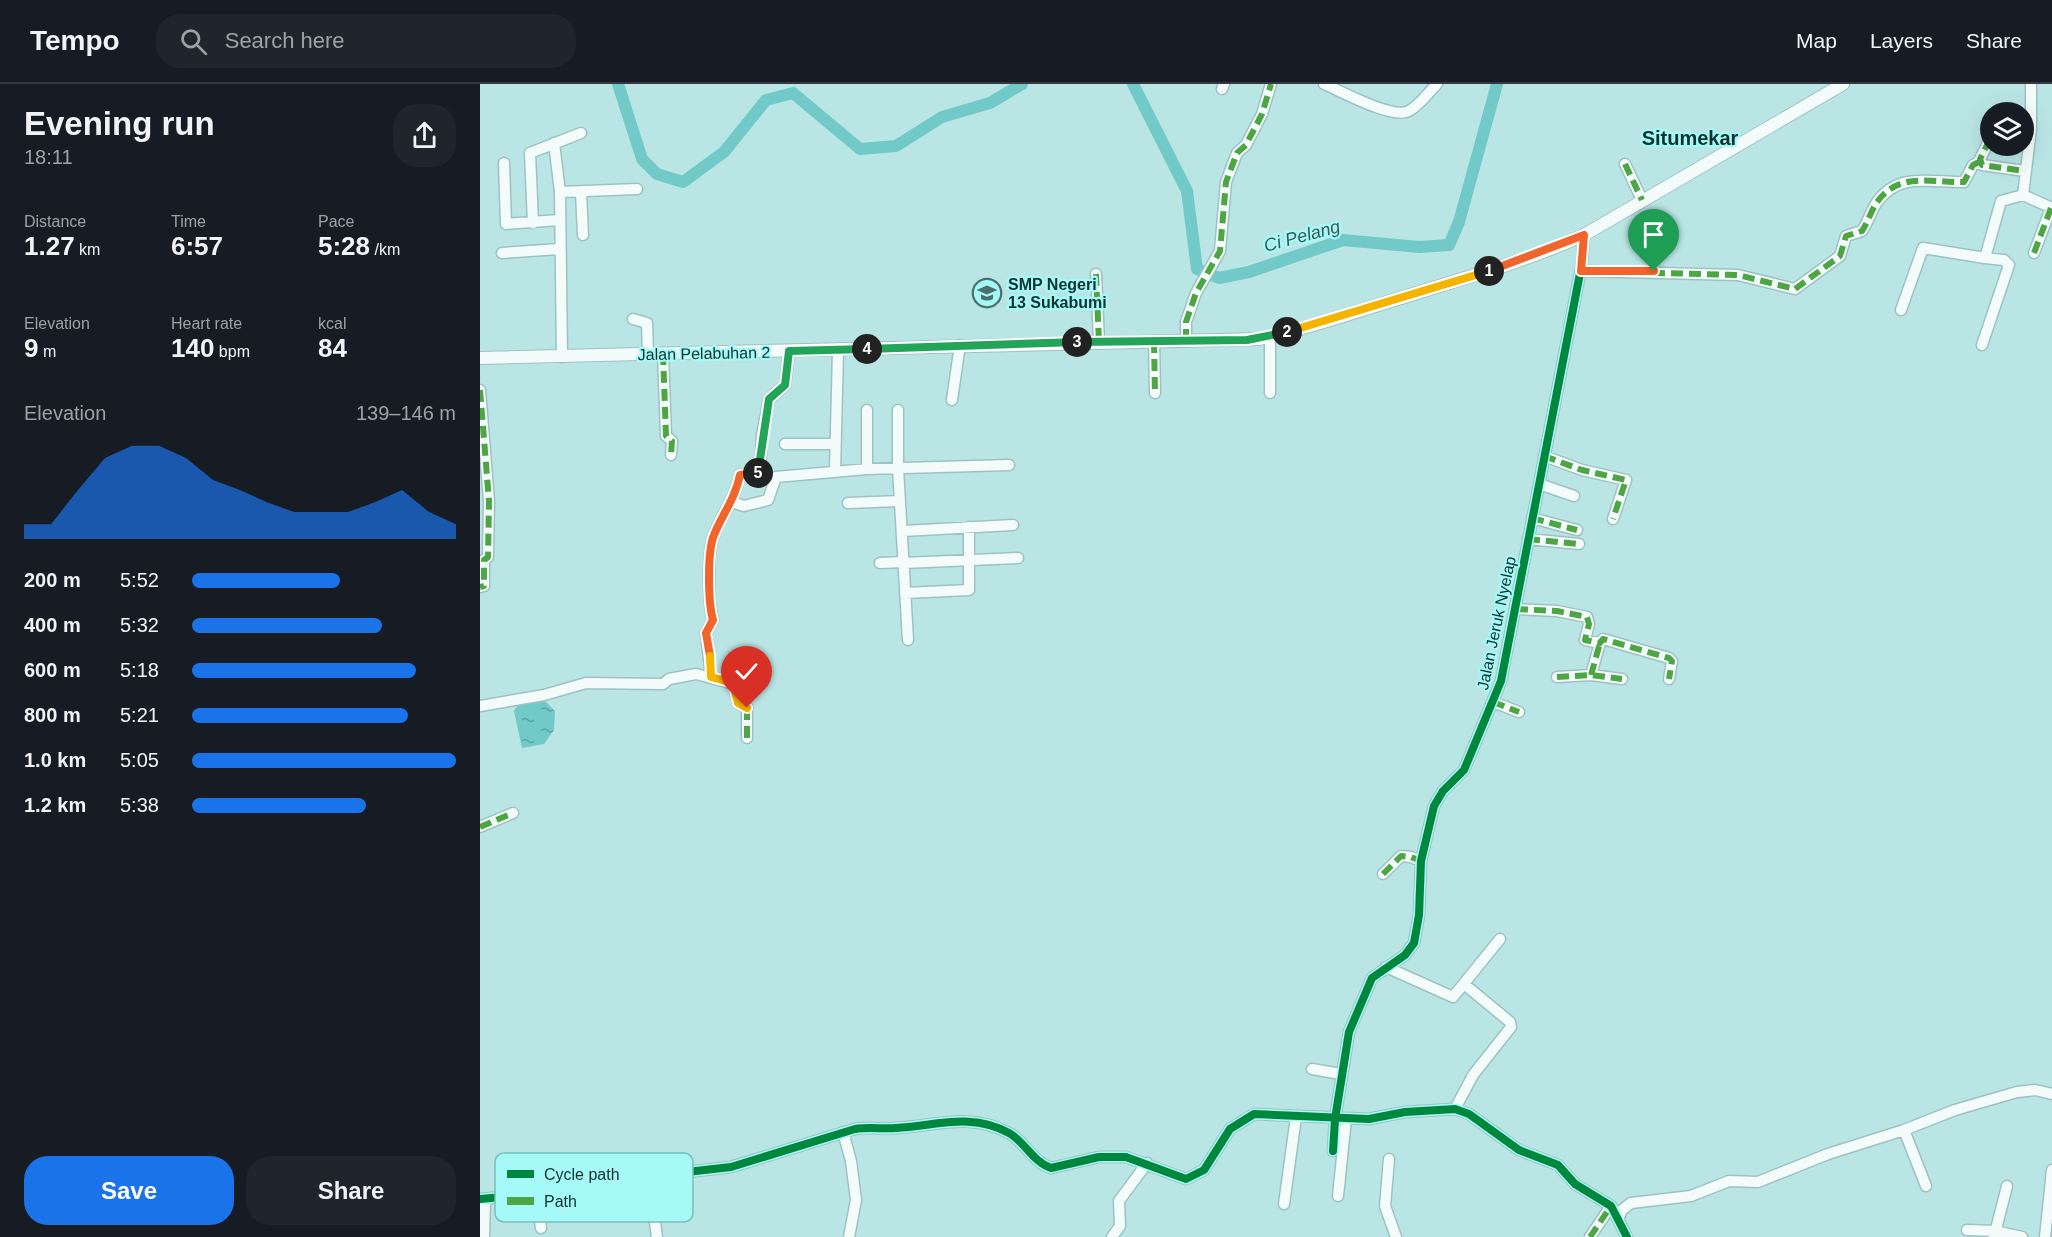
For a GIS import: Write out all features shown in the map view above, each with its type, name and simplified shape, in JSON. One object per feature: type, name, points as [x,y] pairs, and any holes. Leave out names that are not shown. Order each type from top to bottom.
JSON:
[{"type":"main road","name":"Jalan Pelabuhan 2","points":[[480,358],[1154,340],[1247,340],[1270,337],[1517,263],[1584,235],[1843,84]]},
{"type":"street","points":[[1186,340],[1186,322],[1196,293],[1221,248],[1223,197],[1226,182],[1237,153],[1246,145],[1262,114],[1271,84]]},
{"type":"street","points":[[1324,84],[1381,109],[1399,113],[1412,110],[1437,84]]},
{"type":"street","points":[[2023,195],[2031,129],[2031,84]]},
{"type":"street","points":[[532,223],[529,155],[535,150],[581,133]]},
{"type":"street","points":[[554,143],[560,192],[562,357]]},
{"type":"street","points":[[1581,271],[1738,275],[1779,288],[1795,289],[1840,256],[1846,236],[1862,231],[1875,205],[1893,186],[1917,179],[1964,182],[1973,165],[1979,162],[1982,156]]},
{"type":"street","points":[[1979,162],[1987,167],[2025,171]]},
{"type":"street","points":[[504,163],[507,224],[560,220]]},
{"type":"street","points":[[1625,164],[1642,200]]},
{"type":"street","points":[[560,192],[637,189]]},
{"type":"street","points":[[580,193],[583,235]]},
{"type":"street","points":[[1985,258],[2001,201],[2023,195],[2052,208],[2034,253]]},
{"type":"street","name":"Jalan Jeruk Nyelap","points":[[1340,1119],[1341,1074],[1349,1032],[1369,982],[1375,974],[1405,955],[1415,938],[1419,915],[1421,861],[1436,801],[1464,770],[1501,681],[1581,271],[1584,235]]},
{"type":"street","points":[[1901,310],[1924,247],[2004,260],[2009,265],[1982,345]]},
{"type":"street","points":[[502,253],[560,249]]},
{"type":"street","points":[[1096,274],[1099,342]]},
{"type":"street","points":[[633,319],[647,323],[648,354]]},
{"type":"street","points":[[1270,337],[1270,393]]},
{"type":"street","points":[[1154,340],[1155,393]]},
{"type":"street","points":[[952,400],[960,345]]},
{"type":"street","points":[[835,471],[838,350]]},
{"type":"street","points":[[711,677],[706,633],[713,620],[709,608],[712,541],[732,502],[740,475],[760,473],[762,435],[769,399],[785,385],[789,351]]},
{"type":"street","points":[[663,353],[666,436],[672,441],[671,455]]},
{"type":"street","points":[[480,390],[489,501],[482,587]]},
{"type":"street","points":[[867,410],[867,469]]},
{"type":"street","points":[[898,410],[898,468],[908,640]]},
{"type":"street","points":[[785,444],[834,444]]},
{"type":"street","points":[[1544,456],[1582,470],[1626,480],[1613,519]]},
{"type":"street","points":[[732,502],[744,506],[768,500],[776,477],[867,469],[1010,465]]},
{"type":"street","points":[[1539,484],[1574,496]]},
{"type":"street","points":[[848,503],[900,501]]},
{"type":"street","points":[[1532,518],[1577,530]]},
{"type":"street","points":[[903,531],[1013,525]]},
{"type":"street","points":[[905,593],[968,591],[970,584],[969,527]]},
{"type":"street","points":[[1528,539],[1579,544]]},
{"type":"street","points":[[880,563],[1018,558]]},
{"type":"street","points":[[1516,609],[1557,611],[1587,617],[1589,624],[1585,639],[1600,643]]},
{"type":"street","points":[[1592,675],[1603,639],[1669,658],[1672,661],[1669,679]]},
{"type":"street","points":[[480,706],[544,695],[586,683],[663,684],[685,674],[711,677],[734,684],[738,703],[747,708],[747,738]]},
{"type":"street","points":[[1557,677],[1592,675],[1622,679]]},
{"type":"street","points":[[1493,702],[1520,712]]},
{"type":"street","points":[[480,827],[513,813]]},
{"type":"street","points":[[1383,873],[1401,856],[1411,856],[1421,861]]},
{"type":"street","points":[[1386,967],[1451,997],[1500,939]]},
{"type":"street","points":[[1455,1109],[1473,1075],[1511,1027],[1510,1022],[1464,984]]},
{"type":"street","points":[[1312,1069],[1341,1074]]},
{"type":"street","points":[[1618,1220],[1622,1210],[1631,1203],[1691,1196],[1729,1181],[1758,1182],[1828,1154],[1904,1130],[1955,1110],[2018,1092],[2035,1090],[2052,1094]]},
{"type":"street","points":[[693,1172],[731,1167],[843,1132],[871,1126],[896,1128],[942,1121],[973,1120],[1012,1134],[1036,1159],[1051,1168],[1109,1157],[1126,1157],[1147,1163],[1177,1177],[1192,1178],[1204,1170],[1230,1130],[1243,1119],[1259,1114],[1381,1119],[1405,1112],[1455,1109],[1469,1114],[1519,1150],[1558,1165],[1575,1184],[1611,1206],[1627,1237]]},
{"type":"street","points":[[1284,1204],[1296,1117]]},
{"type":"street","points":[[1333,1151],[1340,1119]]},
{"type":"street","points":[[1338,1197],[1340,1119]]},
{"type":"street","points":[[1904,1130],[1926,1186]]},
{"type":"street","points":[[843,1132],[851,1161],[856,1200],[849,1237]]},
{"type":"street","points":[[1389,1160],[1385,1210],[1396,1237]]},
{"type":"street","points":[[1112,1237],[1120,1226],[1119,1201],[1147,1163]]},
{"type":"street","points":[[2045,1237],[2052,1170]]},
{"type":"street","points":[[1994,1234],[2007,1186]]},
{"type":"street","points":[[482,1199],[484,1237]]},
{"type":"street","points":[[1590,1237],[1611,1206]]},
{"type":"street","points":[[540,1222],[541,1228]]},
{"type":"street","points":[[655,1222],[657,1237]]},
{"type":"street","points":[[1966,1230],[2021,1237]]},
{"type":"water","points":[[521,700],[545,701],[555,711],[554,730],[544,744],[522,748],[514,711]]},
{"type":"waterway","name":"Ci Pelang","points":[[618,84],[642,159],[657,174],[683,182],[724,152],[766,100],[793,93],[860,149],[896,146],[942,117],[990,103],[1022,84]]},
{"type":"waterway","name":"Ci Pelang","points":[[1133,84],[1187,191],[1197,269],[1219,278],[1249,272],[1343,240],[1419,247],[1449,245],[1459,222],[1497,84]]},
{"type":"marked path","points":[[1186,341],[1186,322],[1196,293],[1220,251],[1226,182],[1237,153],[1246,145],[1262,114],[1271,84]]},
{"type":"marked path","points":[[1982,156],[1982,165],[2025,171]]},
{"type":"marked path","points":[[1581,271],[1738,275],[1795,289],[1840,256],[1846,236],[1862,231],[1877,202],[1886,192],[1906,182],[1964,182],[1973,165],[1979,162]]},
{"type":"marked path","points":[[1625,164],[1642,200]]},
{"type":"marked path","points":[[2034,253],[2051,208]]},
{"type":"marked path","points":[[1096,274],[1099,342]]},
{"type":"marked path","points":[[1154,341],[1155,393]]},
{"type":"marked path","points":[[747,738],[747,708],[738,703],[734,684],[711,677],[706,633],[713,620],[709,590],[710,553],[714,535],[735,492],[740,475],[760,473],[762,435],[769,399],[785,385],[789,351]]},
{"type":"marked path","points":[[663,353],[666,436],[672,441],[671,455]]},
{"type":"marked path","points":[[480,390],[489,501],[488,557],[484,560],[484,586],[480,587]]},
{"type":"marked path","points":[[1544,456],[1582,470],[1626,480],[1613,519]]},
{"type":"marked path","points":[[1532,518],[1577,530]]},
{"type":"marked path","points":[[1528,539],[1579,544]]},
{"type":"marked path","points":[[1516,609],[1557,611],[1587,617],[1589,624],[1585,640],[1600,643],[1603,639],[1669,658],[1672,661],[1669,679]]},
{"type":"marked path","points":[[1591,675],[1600,643]]},
{"type":"marked path","points":[[1557,677],[1591,675],[1622,679]]},
{"type":"marked path","points":[[1493,702],[1519,712]]},
{"type":"marked path","points":[[480,827],[513,813]]},
{"type":"marked path","points":[[1383,874],[1401,856],[1421,861]]},
{"type":"marked path","points":[[1590,1237],[1611,1206]]},
{"type":"cycle path","points":[[1333,1151],[1335,1119],[1349,1032],[1372,978],[1405,955],[1414,943],[1419,915],[1421,861],[1434,806],[1443,791],[1464,770],[1501,681],[1582,263],[1584,235]]},
{"type":"cycle path","points":[[693,1171],[731,1167],[855,1129],[967,1122],[981,1123],[1009,1133],[1039,1161],[1051,1168],[1099,1157],[1126,1157],[1186,1179],[1204,1170],[1230,1129],[1254,1114],[1369,1119],[1405,1112],[1455,1109],[1469,1114],[1519,1150],[1558,1165],[1575,1184],[1611,1206],[1627,1237]]},
{"type":"cycle path","points":[[480,1199],[495,1198]]},
{"type":"place","name":"SMP Negeri 13 Sukabumi","points":[[987,293]]},
{"type":"district","name":"Situmekar","points":[[1690,138]]},
{"type":"route","points":[[747,708],[738,703],[733,683],[711,677],[710,652],[707,647],[706,633],[713,620],[709,608],[712,541],[736,495],[741,473],[760,473],[762,435],[769,399],[773,393],[785,385],[789,351],[1259,339],[1300,330],[1517,263],[1584,235],[1581,271],[1654,271]]}]
